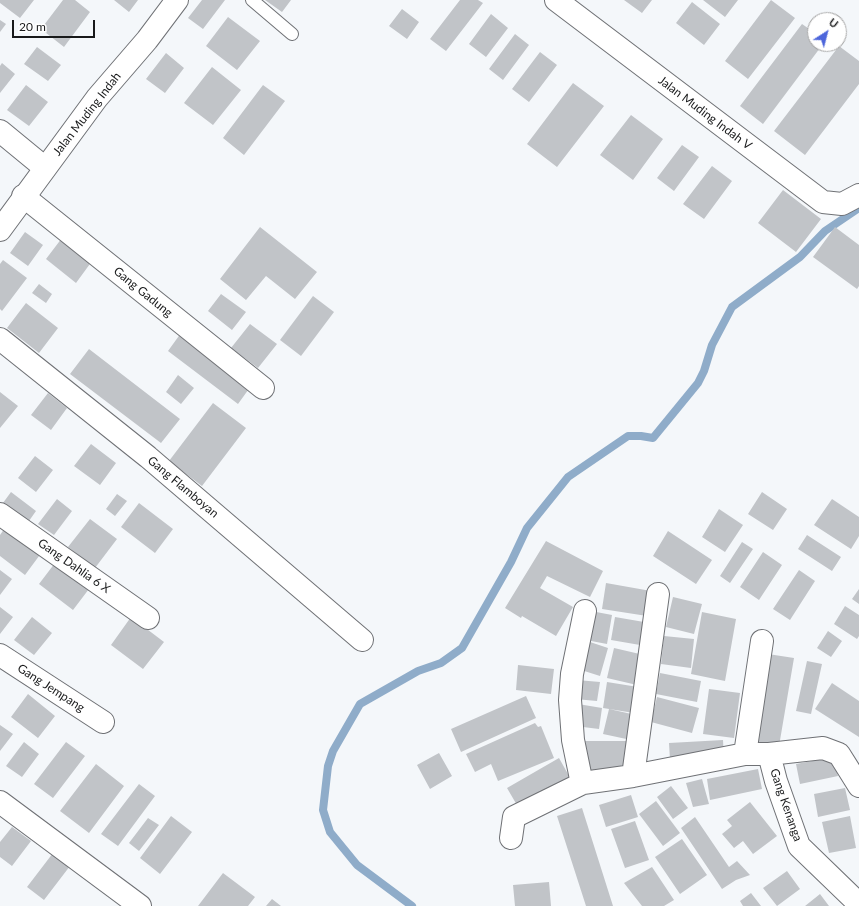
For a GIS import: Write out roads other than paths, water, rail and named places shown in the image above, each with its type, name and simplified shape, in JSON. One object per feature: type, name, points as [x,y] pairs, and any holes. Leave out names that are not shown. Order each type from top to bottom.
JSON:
[{"type":"street","name":"Jalan Muding Indah","points":[[0,230],[23,196],[97,98],[147,40],[177,0]]},
{"type":"street","name":"Jalan Muding Indah V","points":[[556,0],[823,202],[842,204],[859,195]]},
{"type":"street","points":[[0,131],[45,168]]},
{"type":"street","name":"Gang Gadung","points":[[23,196],[263,388]]},
{"type":"street","name":"Gang Flamboyan","points":[[0,339],[148,457],[362,640]]},
{"type":"street","name":"Gang Dahlia 6 X","points":[[0,514],[148,618]]},
{"type":"street","points":[[633,776],[658,594]]},
{"type":"street","points":[[583,783],[573,740],[570,700],[572,674],[585,611]]},
{"type":"street","points":[[746,754],[762,641]]},
{"type":"street","name":"Gang Jempang","points":[[0,655],[103,722]]},
{"type":"street","points":[[511,838],[514,816],[583,783],[633,776],[746,754],[769,754],[823,748],[831,750],[839,754],[859,786]]},
{"type":"street","name":"Gang Kenanga","points":[[769,754],[776,781],[799,846],[859,904]]},
{"type":"street","points":[[0,802],[140,906]]},
{"type":"lane","points":[[252,0],[292,34]]},
{"type":"waterway","points":[[412,906],[357,865],[330,832],[323,810],[328,766],[333,751],[360,704],[418,671],[441,663],[462,648],[511,562],[527,528],[568,477],[628,436],[653,438],[698,383],[704,371],[712,345],[732,307],[800,257],[825,231],[859,208]]}]
